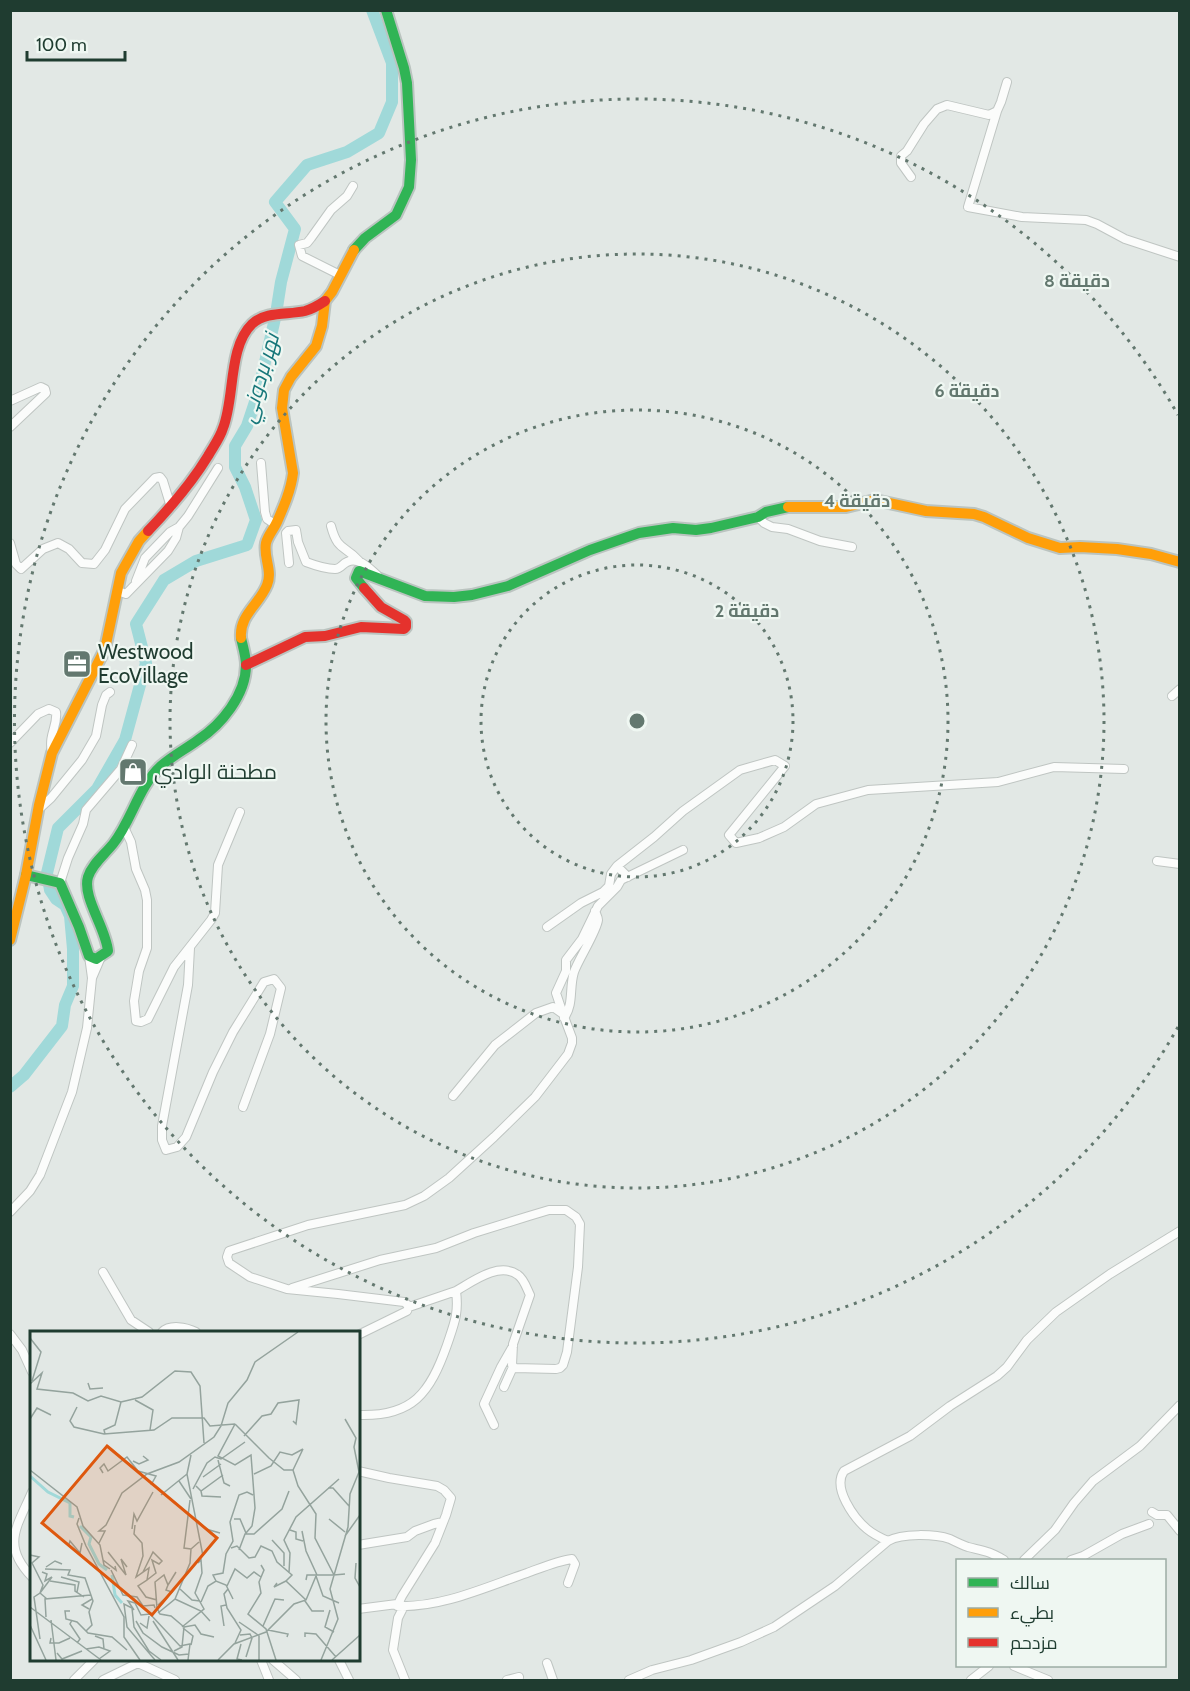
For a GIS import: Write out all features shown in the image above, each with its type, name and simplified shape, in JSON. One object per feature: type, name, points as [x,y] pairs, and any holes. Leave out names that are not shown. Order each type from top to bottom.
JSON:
[{"type":"street","points":[[10,940],[27,875],[52,753],[105,649],[121,573],[139,541],[171,507],[198,473],[224,427],[238,350],[246,332],[253,323],[265,316],[305,311],[325,301],[359,244],[396,215],[405,197],[410,179],[411,160],[407,83],[386,10]]},
{"type":"street","points":[[1007,81],[968,207],[1022,217],[1086,220],[1125,238],[1179,256]]},
{"type":"street","points":[[911,177],[901,163],[902,156],[937,108],[947,105],[989,114],[997,111]]},
{"type":"street","points":[[340,275],[302,255],[299,246],[307,243],[331,210],[353,186]]},
{"type":"street","points":[[89,956],[94,959],[101,957],[108,951],[108,940],[93,905],[88,878],[100,859],[115,842],[141,793],[155,773],[165,763],[210,732],[222,719],[241,686],[246,665],[241,641],[241,625],[268,583],[270,568],[266,544],[276,525],[292,482],[293,473],[282,408],[283,395],[286,384],[316,346],[322,327],[325,301]]},
{"type":"street","points":[[10,401],[40,387],[45,389],[46,393],[10,427]]},
{"type":"street","points":[[261,463],[265,512],[267,519],[276,525]]},
{"type":"street","points":[[118,591],[126,594],[168,550],[179,528],[218,468]]},
{"type":"street","points":[[10,543],[16,564],[21,569],[43,549],[58,543],[69,549],[82,563],[94,564],[105,550],[125,509],[154,478],[160,477],[163,481],[171,507]]},
{"type":"street","points":[[246,665],[305,637],[325,636],[361,627],[404,629],[406,625],[404,618],[377,604],[358,581],[359,571],[411,592],[436,597],[472,595],[508,586],[590,550],[639,533],[673,528],[696,530],[711,528],[790,507],[846,507],[875,500],[926,511],[974,514],[1028,538],[1060,548],[1117,549],[1151,554],[1179,562]]},
{"type":"street","points":[[758,517],[772,527],[796,531],[820,541],[852,547]]},
{"type":"street","points":[[331,526],[337,544],[370,568],[382,580]]},
{"type":"street","points":[[136,583],[145,558],[170,532],[179,528]]},
{"type":"street","points":[[289,563],[286,532],[297,530],[298,542],[306,562],[334,569],[340,568],[348,561],[359,561]]},
{"type":"street","points":[[1172,696],[1179,689]]},
{"type":"street","points":[[39,809],[82,760],[96,736],[105,695],[110,692]]},
{"type":"street","points":[[10,743],[38,714],[49,709],[56,712],[57,717],[50,743],[52,753]]},
{"type":"street","points":[[56,881],[83,824],[86,810],[120,769],[132,745]]},
{"type":"street","points":[[547,927],[581,903],[603,892],[609,886],[610,874],[617,866],[683,811],[740,770],[775,760],[785,765],[729,835],[736,843],[759,838],[784,827],[816,804],[868,790],[998,782],[1054,767],[1124,770]]},
{"type":"street","points":[[124,827],[131,842],[136,868],[147,900],[147,948],[139,971],[134,1001],[136,1021],[141,1022],[148,1019],[174,967],[215,913],[218,865],[240,812]]},
{"type":"street","points":[[410,1307],[404,1302],[287,1289],[250,1277],[229,1263],[226,1257],[229,1251],[308,1225],[394,1208],[412,1202],[463,1166],[536,1097],[568,1054],[572,1038],[556,993],[566,971],[566,960],[582,939],[598,906],[621,880],[683,850]]},
{"type":"street","points":[[1157,861],[1179,864]]},
{"type":"street","points":[[617,866],[628,877]]},
{"type":"street","points":[[27,875],[56,881]]},
{"type":"street","points":[[10,1212],[30,1191],[40,1175],[72,1092],[87,1028],[92,978],[89,956],[80,927],[56,881]]},
{"type":"street","points":[[563,1016],[568,1013],[571,1002],[574,972],[598,921],[595,911]]},
{"type":"street","points":[[190,948],[188,985],[162,1126],[162,1140],[166,1150],[177,1147],[186,1137],[232,1032],[264,982],[274,979],[281,988],[270,1034],[243,1107]]},
{"type":"street","points":[[92,978],[101,957]]},
{"type":"street","points":[[453,1096],[495,1046],[536,1013],[553,1007],[563,1016]]},
{"type":"street","points":[[287,1289],[380,1260],[436,1248],[529,1216],[555,1209],[566,1210],[576,1217],[579,1224],[578,1267],[565,1361],[558,1369],[513,1367]]},
{"type":"street","points":[[888,1541],[867,1529],[856,1518],[846,1502],[840,1482],[844,1471],[910,1436],[956,1402],[998,1376],[1027,1340],[1056,1312],[1110,1274],[1179,1231]]},
{"type":"street","points":[[360,1334],[407,1311],[410,1307],[456,1291],[481,1277],[501,1270],[517,1274],[523,1280],[530,1295],[513,1344],[484,1404],[494,1425]]},
{"type":"street","points":[[103,1272],[131,1320],[148,1331]]},
{"type":"street","points":[[360,1415],[388,1414],[422,1395],[436,1373],[456,1319],[458,1307],[456,1291]]},
{"type":"street","points":[[163,1331],[175,1327],[194,1331]]},
{"type":"street","points":[[10,1334],[22,1350],[30,1368]]},
{"type":"street","points":[[504,1387],[513,1367],[513,1344]]},
{"type":"street","points":[[1025,1559],[1055,1530],[1093,1481],[1140,1446],[1179,1405]]},
{"type":"street","points":[[360,1471],[437,1486],[451,1498],[435,1543],[400,1605],[393,1650],[405,1680]]},
{"type":"street","points":[[30,1497],[15,1533],[13,1545],[16,1554],[30,1575]]},
{"type":"street","points":[[1152,1512],[1157,1515],[1167,1515],[1179,1531]]},
{"type":"street","points":[[360,1545],[407,1537],[415,1531],[443,1522]]},
{"type":"street","points":[[1074,1559],[1122,1534],[1149,1524]]},
{"type":"street","points":[[629,1680],[652,1670],[691,1660],[741,1642],[774,1627],[835,1586],[888,1541],[895,1538],[920,1536],[943,1538],[981,1549],[1002,1559]]},
{"type":"street","points":[[360,1609],[424,1604],[460,1596],[572,1559],[575,1564],[568,1583]]},
{"type":"street","points":[[74,1680],[92,1661]]},
{"type":"street","points":[[103,1680],[140,1661],[175,1680]]},
{"type":"street","points":[[262,1661],[269,1680]]},
{"type":"street","points":[[275,1661],[296,1680]]},
{"type":"street","points":[[340,1661],[349,1680]]},
{"type":"street","points":[[547,1663],[553,1680]]},
{"type":"street","points":[[970,1680],[986,1667]]},
{"type":"street","points":[[1019,1667],[1048,1680]]},
{"type":"street","points":[[507,1680],[519,1677]]},
{"type":"waterway","name":"نهر بردوني","points":[[10,1087],[24,1075],[62,1026],[65,1005],[73,986],[70,916],[65,905],[56,899],[50,890],[47,873],[58,828],[97,789],[125,740],[146,663],[136,624],[164,580],[196,561],[247,545],[256,520],[245,487],[235,467],[235,446],[247,426],[258,393],[281,282],[295,229],[275,202],[307,165],[347,152],[379,133],[392,102],[392,63],[372,10]]},
{"type":"traffic: fast","points":[[354,250],[365,238],[396,215],[409,187],[411,160],[407,83],[386,10]]},
{"type":"traffic: fast","points":[[364,588],[356,578],[359,571],[425,596],[472,595],[508,586],[590,550],[639,533],[673,528],[696,530],[711,528],[788,507]]},
{"type":"traffic: fast","points":[[26,875],[60,883],[89,956],[96,959],[108,951],[88,894],[87,885],[90,872],[120,835],[153,774],[165,762],[207,734],[231,708],[245,676],[246,662],[241,638]]},
{"type":"traffic: slow","points":[[241,638],[246,616],[264,592],[269,580],[266,543],[276,525],[292,479],[293,473],[282,408],[284,390],[291,377],[316,346],[322,326],[325,301],[354,250]]},
{"type":"traffic: slow","points":[[788,507],[846,507],[875,500],[926,511],[974,514],[1028,538],[1060,548],[1117,549],[1151,554],[1180,562]]},
{"type":"traffic: slow","points":[[10,940],[52,753],[105,649],[121,573],[139,541],[148,531]]},
{"type":"traffic: jam","points":[[148,531],[187,486],[220,435],[227,416],[235,359],[244,334],[252,324],[264,317],[305,311],[325,301]]},
{"type":"traffic: jam","points":[[246,665],[305,637],[325,636],[361,627],[404,629],[406,627],[404,620],[381,607],[364,588]]},
{"type":"place","name":"Westwood EcoVillage","points":[[77,664]]},
{"type":"place","name":"مطحنة الوادي","points":[[133,772]]}]
